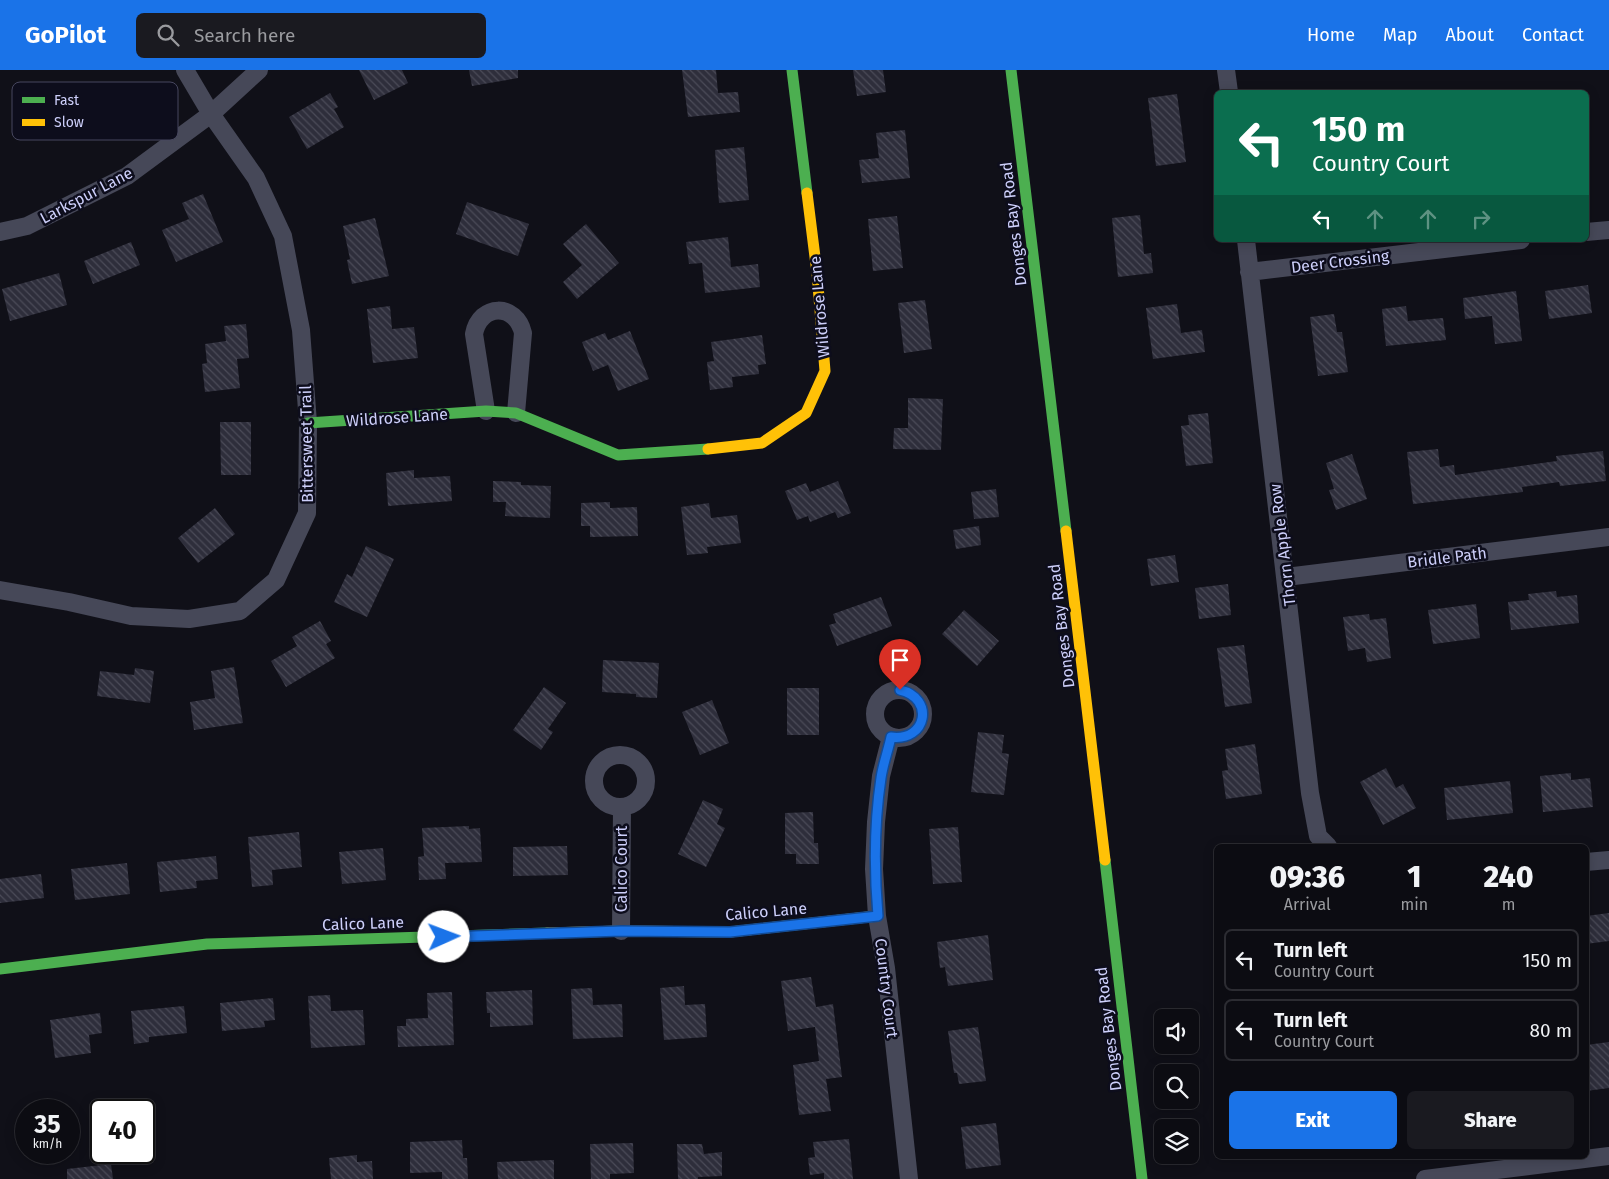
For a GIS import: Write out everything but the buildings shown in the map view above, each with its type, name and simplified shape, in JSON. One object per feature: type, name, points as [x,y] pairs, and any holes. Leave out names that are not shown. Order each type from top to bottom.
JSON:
[{"type":"street","name":"Bittersweet Trail","points":[[0,590],[69,602],[131,616],[189,619],[240,611],[276,580],[307,513],[308,423],[301,330],[283,236],[256,178],[210,114],[186,70]]},
{"type":"street","name":"Larkspur Lane","points":[[178,138],[210,114],[259,70]]},
{"type":"street","name":"Wildrose Lane","points":[[308,423],[486,411],[516,413],[618,455],[675,452],[762,443],[806,414],[825,372],[817,273],[792,70]]},
{"type":"street","name":"Donges Bay Road","points":[[1011,70],[1142,1179]]},
{"type":"street","points":[[1226,70],[1229,90]]},
{"type":"street","name":"Larkspur Lane","points":[[0,232],[27,226],[127,176],[175,140]]},
{"type":"street","points":[[1589,232],[1609,230]]},
{"type":"street","name":"Thorn Apple Row","points":[[1246,242],[1310,793],[1318,836],[1326,844]]},
{"type":"street","name":"Deer Crossing","points":[[1249,272],[1504,242]]},
{"type":"street","points":[[486,411],[474,334],[480,319],[486,314],[502,311],[510,313],[516,318],[521,325],[523,333],[516,413]]},
{"type":"street","name":"Bridle Path","points":[[1286,576],[1609,537]]},
{"type":"street","name":"Country Court","points":[[891,737],[881,776],[876,822],[874,869],[909,1179]]},
{"type":"street","name":"Calico Court","points":[[621,931],[622,807]]},
{"type":"street","points":[[1589,862],[1609,860]]},
{"type":"street","name":"Calico Lane","points":[[0,969],[207,944],[621,931],[730,932],[878,916]]},
{"type":"street","points":[[1589,1158],[1609,1156]]},
{"type":"street","points":[[1425,1179],[1585,1159]]},
{"type":"traffic: fast","points":[[792,70],[807,193]]},
{"type":"traffic: fast","points":[[1011,70],[1066,531]]},
{"type":"traffic: fast","points":[[308,423],[486,411],[516,413],[618,455],[708,449]]},
{"type":"traffic: fast","points":[[1105,860],[1142,1179]]},
{"type":"traffic: fast","points":[[0,969],[207,944],[547,933]]},
{"type":"traffic: slow","points":[[708,449],[762,443],[806,413],[825,371],[817,273],[807,193]]},
{"type":"traffic: slow","points":[[1066,531],[1105,860]]},
{"type":"traffic: slow","points":[[547,933],[621,931],[730,932],[877,916]]},
{"type":"route","points":[[444,937],[621,931],[730,932],[878,916],[874,869],[876,822],[881,776],[891,737],[907,737],[920,726],[922,718],[922,709],[914,695],[900,690]]}]
